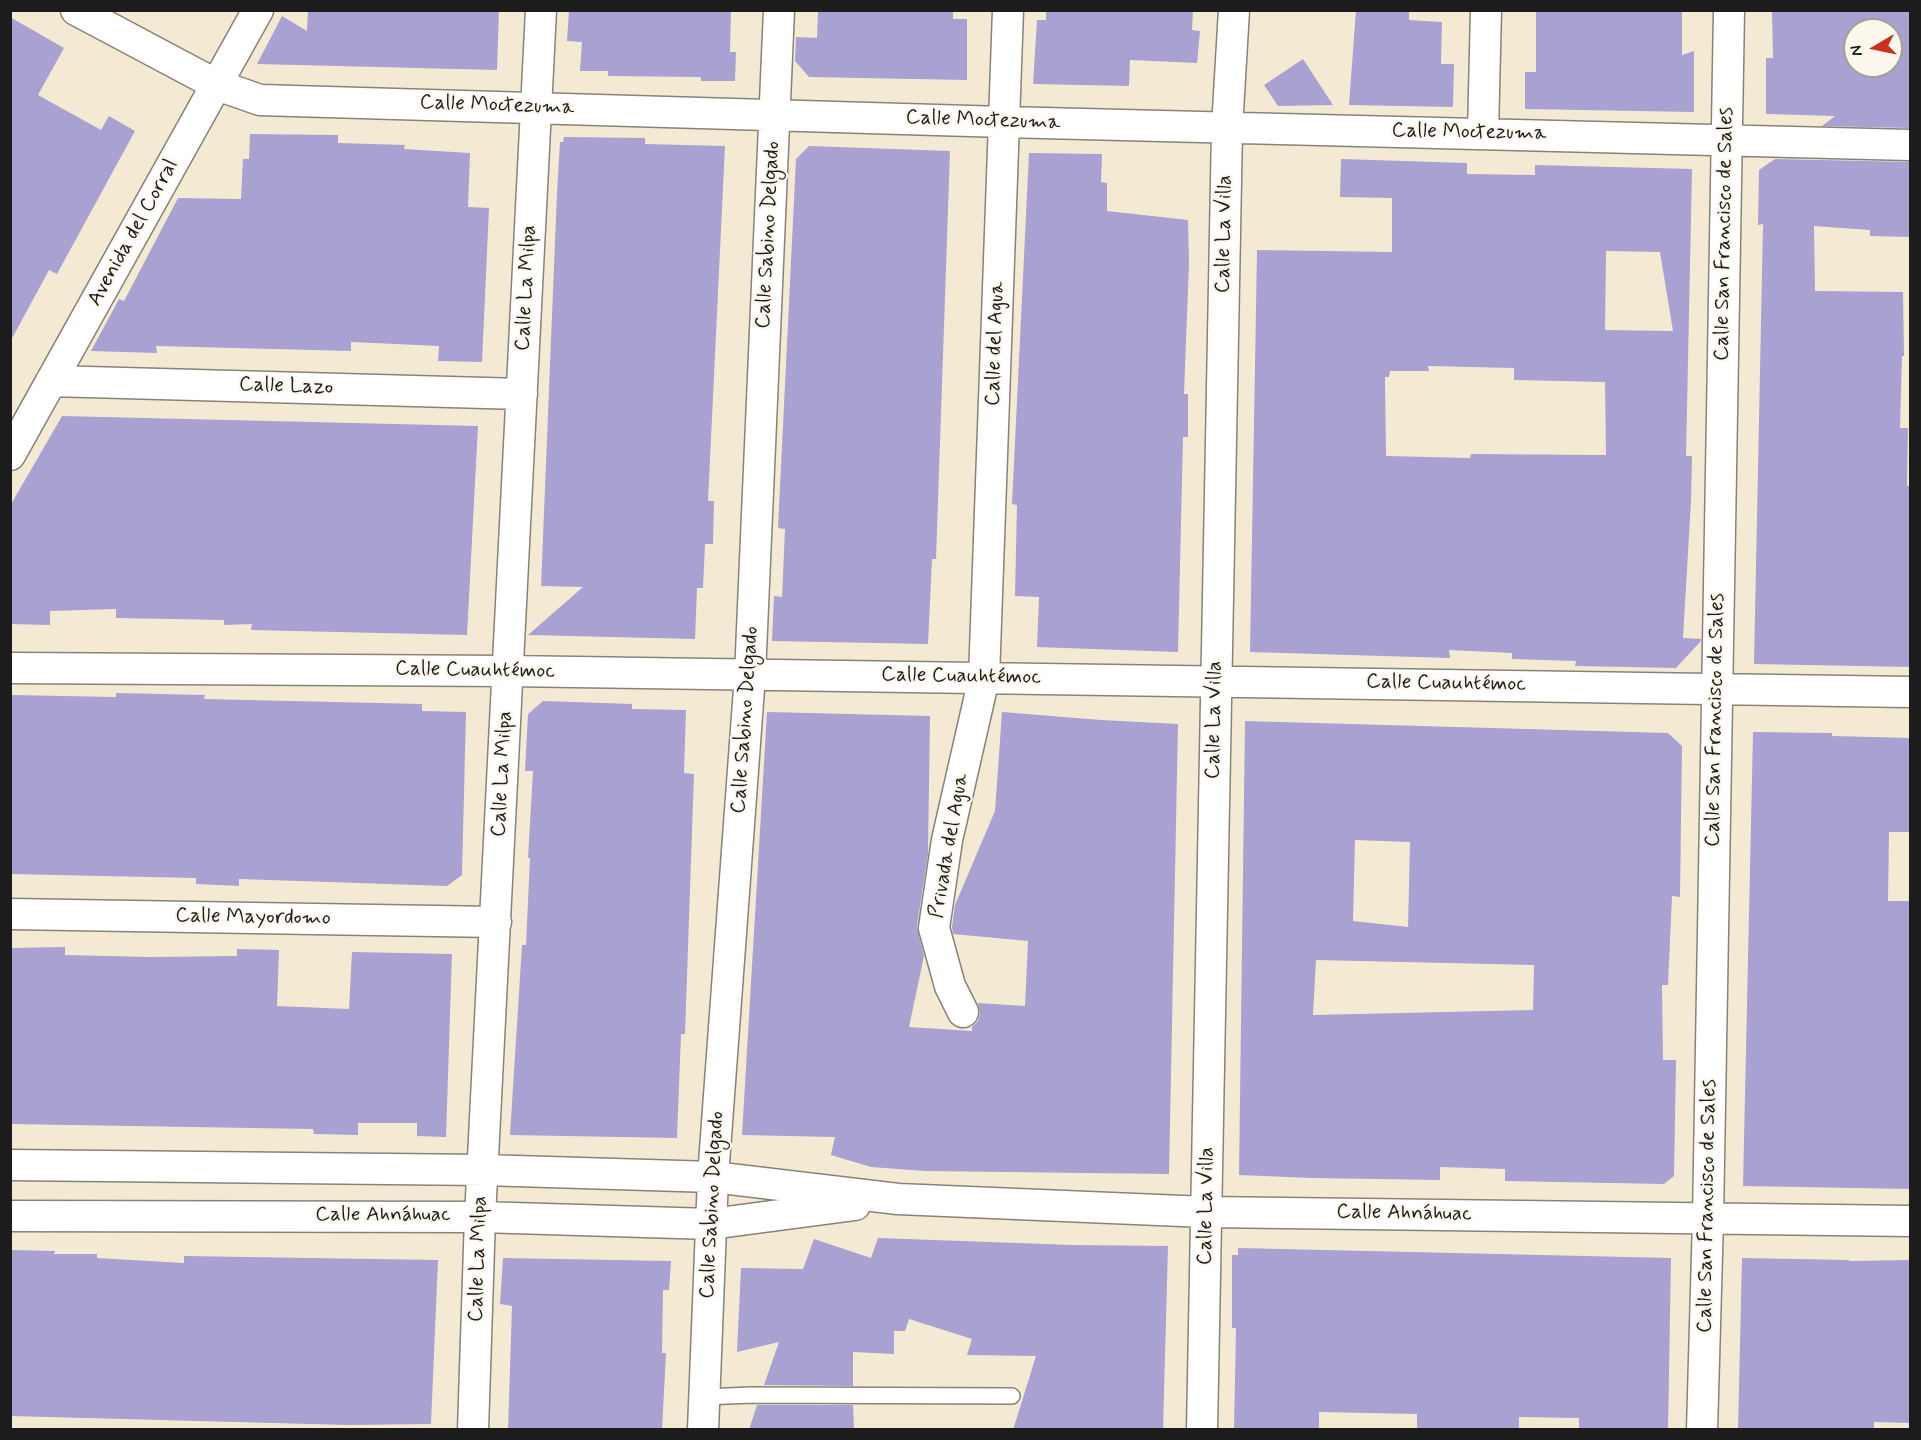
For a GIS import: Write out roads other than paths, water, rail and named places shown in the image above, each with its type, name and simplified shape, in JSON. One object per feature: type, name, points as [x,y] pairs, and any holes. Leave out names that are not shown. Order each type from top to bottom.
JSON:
[{"type":"street","name":"Calle Moctezuma","points":[[76,10],[217,85],[260,100],[1911,145]]},
{"type":"street","name":"Avenida del Corral","points":[[10,455],[258,10]]},
{"type":"street","name":"Calle La Milpa","points":[[473,1430],[480,1216],[541,10]]},
{"type":"street","name":"Calle Sabino Delgado","points":[[703,1430],[713,1177],[750,675],[779,10]]},
{"type":"street","name":"Calle del Agua","points":[[984,678],[1008,10]]},
{"type":"street","name":"Calle La Villa","points":[[1202,1430],[1227,128],[1234,10]]},
{"type":"street","points":[[1483,133],[1486,10]]},
{"type":"street","name":"Calle San Francisco de Sales","points":[[1702,1430],[1708,1219],[1729,10]]},
{"type":"street","name":"Calle Lazo","points":[[51,381],[522,394]]},
{"type":"street","name":"Calle Cuauhtémoc","points":[[10,668],[508,671],[1911,692]]},
{"type":"street","name":"Privada del Agua","points":[[963,1012],[950,986],[934,928],[947,840],[984,678]]},
{"type":"street","name":"Calle Mayordomo","points":[[10,914],[496,922]]},
{"type":"street","name":"Calle Ahnáhuac","points":[[10,1165],[483,1170],[713,1177],[898,1199],[1206,1212],[1911,1221]]},
{"type":"street","name":"Calle Ahnáhuac","points":[[10,1216],[480,1216],[711,1224],[898,1199]]},
{"type":"lane","points":[[704,1397],[752,1395],[1012,1396]]}]
